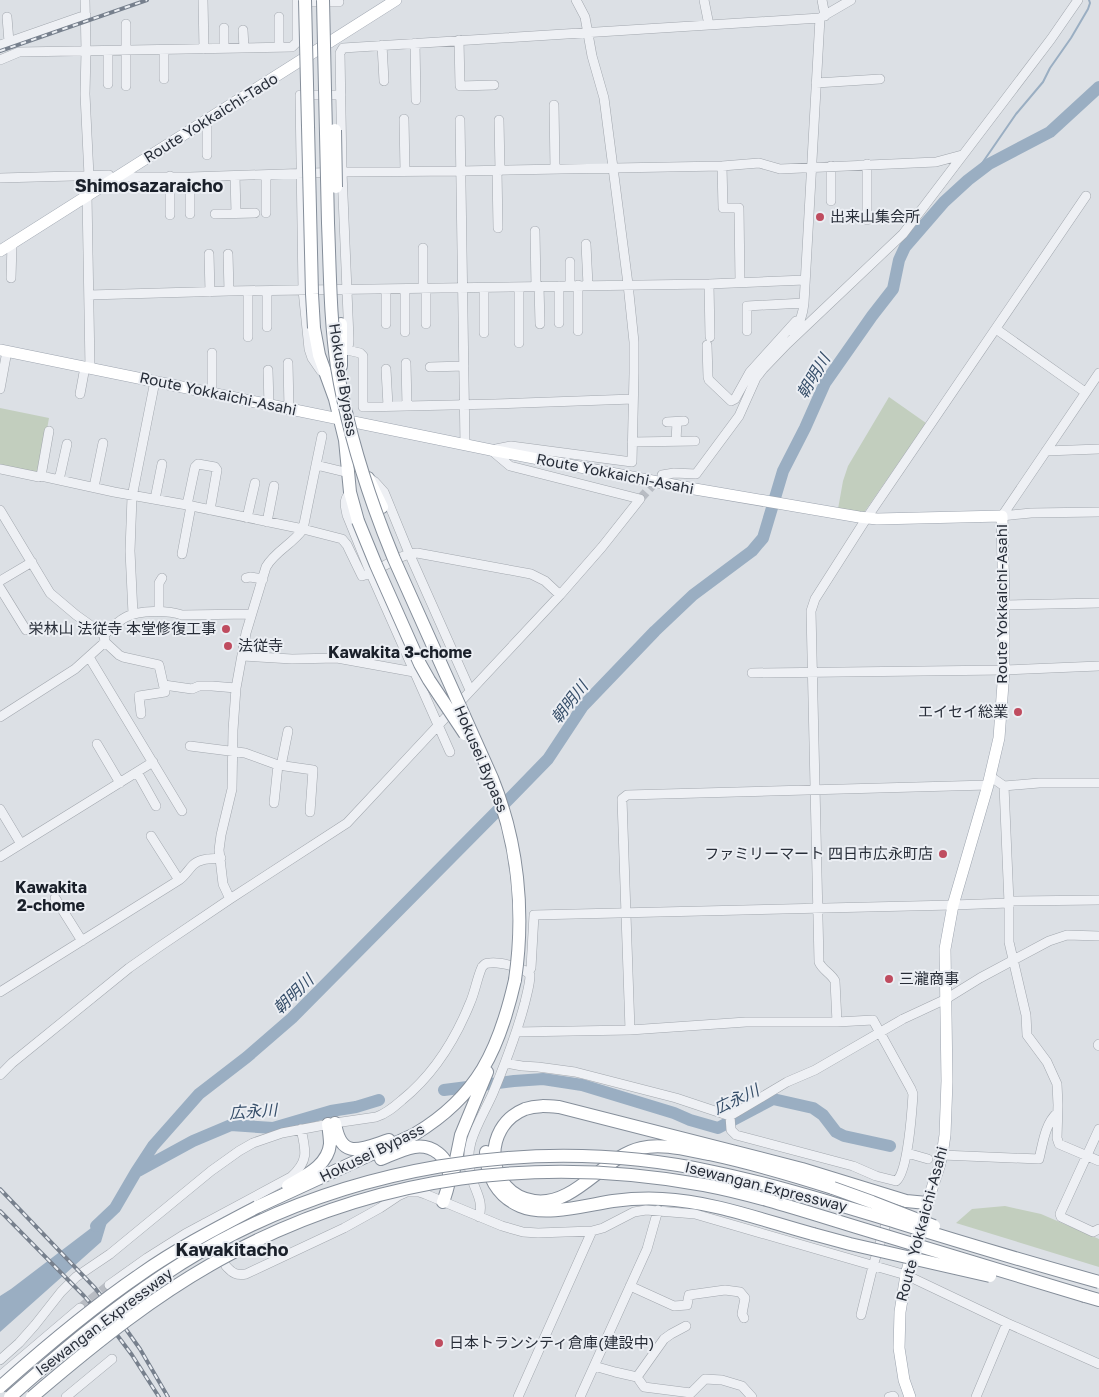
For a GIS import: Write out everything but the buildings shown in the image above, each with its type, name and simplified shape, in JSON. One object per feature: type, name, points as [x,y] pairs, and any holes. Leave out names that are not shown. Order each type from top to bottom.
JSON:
[{"type":"highway","points":[[332,0],[338,280],[344,352],[342,384],[350,492],[358,521],[376,566],[420,664],[472,746],[498,792]]},
{"type":"highway","points":[[300,1],[312,294],[314,328],[319,355],[328,382],[357,447],[368,477],[487,753],[500,791],[509,830]]},
{"type":"highway","name":"Hokusei Bypass","points":[[321,1],[330,282],[337,366],[344,405],[366,487],[380,524],[498,792],[509,830],[516,865],[520,908],[520,945],[515,980],[507,1013],[480,1078]]},
{"type":"highway","points":[[331,1123],[341,1143],[348,1148],[357,1149],[415,1129],[440,1114],[480,1078]]},
{"type":"highway","points":[[443,1202],[453,1175],[461,1135],[477,1098],[480,1078]]},
{"type":"highway","name":"Hokusei Bypass","points":[[0,1387],[82,1318],[135,1278],[203,1235],[257,1207],[415,1134],[442,1116],[461,1097]]},
{"type":"highway","points":[[927,1203],[875,1179],[561,1101],[542,1099],[516,1105],[502,1116],[490,1133],[486,1152],[488,1170],[494,1185],[506,1198],[529,1209],[555,1210],[651,1198],[694,1202],[850,1244],[1085,1296]]},
{"type":"highway","points":[[927,1203],[906,1201],[802,1169],[559,1107],[535,1106],[517,1113],[503,1125],[495,1142],[494,1151],[497,1172],[508,1188],[516,1194],[534,1201],[555,1199],[574,1190],[610,1164],[640,1148],[658,1147],[693,1151],[795,1176],[872,1202],[948,1232],[1064,1267],[1099,1282]]},
{"type":"highway","points":[[257,1207],[322,1163],[330,1146],[331,1123]]},
{"type":"highway","points":[[279,1198],[306,1190],[407,1149],[426,1146],[437,1152],[446,1162],[449,1176],[443,1202]]},
{"type":"highway","name":"Isewangan Expressway","points":[[10,1397],[109,1314],[147,1286],[221,1240],[307,1202],[351,1187],[425,1169],[484,1160],[554,1156],[596,1157],[640,1160],[713,1172],[816,1198],[1099,1282]]},
{"type":"highway","name":"Isewangan Expressway","points":[[32,1397],[126,1320],[193,1275],[237,1250],[312,1217],[354,1202],[427,1184],[484,1175],[519,1172],[594,1172],[629,1174],[707,1186],[803,1211],[1099,1300]]},
{"type":"main road","name":"Route Yokkaichi-Tado","points":[[0,252],[88,196],[113,176],[207,121],[396,0]]},
{"type":"main road","name":"Route Yokkaichi-Asahi","points":[[4,350],[465,445],[689,488],[863,518],[1002,516],[1004,670],[999,738],[989,782],[952,905],[945,949],[947,1109],[942,1155],[916,1237],[906,1275],[900,1312],[899,1348],[904,1380],[910,1397]]},
{"type":"street","points":[[80,394],[88,368],[89,295],[89,176],[85,94],[85,0]]},
{"type":"street","points":[[202,0],[204,49]]},
{"type":"street","points":[[0,60],[19,52],[292,47],[297,42],[300,1],[338,2],[338,0]]},
{"type":"street","points":[[491,450],[511,446],[632,462],[633,336],[628,284],[604,98],[585,17],[576,0]]},
{"type":"street","points":[[704,0],[709,25]]},
{"type":"street","points":[[787,344],[800,323],[803,314],[822,0]]},
{"type":"street","points":[[344,352],[349,345],[349,339],[342,172],[340,53],[343,48],[822,17],[851,0]]},
{"type":"street","points":[[662,475],[674,473],[696,474],[739,416],[756,378],[787,344],[896,242],[1078,0]]},
{"type":"street","points":[[319,95],[321,1]]},
{"type":"street","points":[[7,17],[4,44],[86,16]]},
{"type":"street","points":[[279,17],[280,47]]},
{"type":"street","points":[[126,24],[126,86]]},
{"type":"street","points":[[224,28],[224,48]]},
{"type":"street","points":[[243,30],[244,48]]},
{"type":"street","points":[[349,31],[354,46]]},
{"type":"street","points":[[459,40],[460,86],[494,85]]},
{"type":"street","points":[[415,43],[416,100]]},
{"type":"street","points":[[382,45],[384,81]]},
{"type":"street","points":[[108,50],[108,84]]},
{"type":"street","points":[[164,50],[164,79]]},
{"type":"street","points":[[816,83],[880,79]]},
{"type":"street","points":[[328,382],[316,365],[309,349],[303,290],[300,95],[341,96]]},
{"type":"street","points":[[554,105],[555,169]]},
{"type":"street","points":[[404,119],[405,171]]},
{"type":"street","points":[[460,120],[465,445]]},
{"type":"street","points":[[498,228],[499,120]]},
{"type":"street","points":[[207,121],[207,155]]},
{"type":"street","points":[[0,178],[89,176],[190,177],[342,172],[499,171],[722,166],[759,162],[780,169],[936,162],[962,155]]},
{"type":"street","points":[[867,164],[867,220]]},
{"type":"street","points":[[722,166],[723,208],[739,208],[740,282]]},
{"type":"street","points":[[831,166],[831,202]]},
{"type":"street","points":[[266,175],[266,213]]},
{"type":"street","points":[[170,176],[170,215]]},
{"type":"street","points":[[235,176],[236,213]]},
{"type":"street","points":[[190,177],[190,214]]},
{"type":"street","points":[[837,1022],[835,981],[832,975],[819,962],[811,611],[863,518],[996,329],[1086,196]]},
{"type":"street","points":[[215,214],[255,213]]},
{"type":"street","points":[[535,231],[540,324]]},
{"type":"street","points":[[11,278],[12,244]]},
{"type":"street","points":[[578,331],[578,286],[586,244]]},
{"type":"street","points":[[423,248],[426,324]]},
{"type":"street","points":[[210,254],[210,292]]},
{"type":"street","points":[[228,254],[229,291]]},
{"type":"street","points":[[570,262],[578,286]]},
{"type":"street","points":[[89,295],[229,291],[708,284],[805,280]]},
{"type":"street","points":[[708,284],[708,377],[731,401],[750,372],[803,314]]},
{"type":"street","points":[[558,323],[559,286]]},
{"type":"street","points":[[518,287],[519,343]]},
{"type":"street","points":[[484,288],[484,332]]},
{"type":"street","points":[[386,289],[386,324]]},
{"type":"street","points":[[406,289],[406,332]]},
{"type":"street","points":[[248,291],[248,337]]},
{"type":"street","points":[[267,291],[267,327]]},
{"type":"street","points":[[747,331],[747,306],[804,302]]},
{"type":"street","points":[[996,329],[1092,387]]},
{"type":"street","points":[[0,389],[4,350]]},
{"type":"street","points":[[344,352],[360,353],[363,356],[363,407],[633,399]]},
{"type":"street","points":[[212,353],[212,393]]},
{"type":"street","points":[[406,363],[407,406]]},
{"type":"street","points":[[288,364],[288,409]]},
{"type":"street","points":[[430,366],[464,366]]},
{"type":"street","points":[[386,369],[388,406]]},
{"type":"street","points":[[268,370],[269,405]]},
{"type":"street","points":[[1002,516],[1092,387],[1099,373]]},
{"type":"street","points":[[132,614],[130,533],[133,495],[155,381]]},
{"type":"street","points":[[676,422],[676,441]]},
{"type":"street","points":[[41,476],[50,432]]},
{"type":"street","points":[[230,899],[223,884],[219,842],[232,789],[236,688],[246,633],[270,561],[303,529],[322,441]]},
{"type":"street","points":[[632,442],[695,441]]},
{"type":"street","points":[[94,488],[103,443]]},
{"type":"street","points":[[59,480],[67,444]]},
{"type":"street","points":[[1046,451],[1099,449]]},
{"type":"street","points":[[0,1075],[12,1063],[129,968],[230,899],[347,823],[560,595],[602,548],[640,499],[510,466],[491,450]]},
{"type":"street","points":[[155,499],[162,464]]},
{"type":"street","points":[[182,554],[195,467],[198,464],[215,467],[217,470],[210,510]]},
{"type":"street","points":[[316,465],[349,473]]},
{"type":"street","points":[[0,469],[303,529],[342,539],[347,544],[362,576],[371,574],[409,553],[417,553],[531,574],[545,581],[560,595]]},
{"type":"street","points":[[368,477],[384,492],[470,690]]},
{"type":"street","points":[[247,518],[255,483]]},
{"type":"street","points":[[267,522],[274,486]]},
{"type":"street","points":[[350,492],[346,498],[345,505],[347,515],[371,574],[450,752]]},
{"type":"street","points":[[0,510],[50,593],[104,638],[118,655],[159,665],[165,692],[139,696],[141,714]]},
{"type":"street","points":[[1002,516],[1031,513],[1099,512]]},
{"type":"street","points":[[0,581],[32,562]]},
{"type":"street","points":[[159,611],[159,583],[162,578]]},
{"type":"street","points":[[246,578],[263,579]]},
{"type":"street","points":[[0,588],[26,630]]},
{"type":"street","points":[[1004,605],[1099,603]]},
{"type":"street","points":[[0,717],[89,657],[123,619],[132,614],[159,611],[182,615],[251,614]]},
{"type":"street","points":[[242,656],[292,659],[337,658],[414,672]]},
{"type":"street","points":[[89,657],[182,812]]},
{"type":"street","points":[[752,673],[1004,670],[1099,666]]},
{"type":"street","points":[[164,685],[192,689],[200,686],[236,688]]},
{"type":"street","points":[[274,803],[288,731]]},
{"type":"street","points":[[97,744],[120,783]]},
{"type":"street","points":[[190,746],[245,753],[280,766],[313,770],[310,812]]},
{"type":"street","points":[[0,857],[153,762]]},
{"type":"street","points":[[136,772],[156,806]]},
{"type":"street","points":[[630,1030],[622,799],[627,795],[816,790],[1000,781],[1004,786],[1009,942],[1026,1014],[1027,1035],[1047,1062],[1057,1084],[1057,1138],[1060,1144],[1099,1162]]},
{"type":"street","points":[[1004,786],[1039,783],[1099,783]]},
{"type":"street","points":[[0,809],[21,844]]},
{"type":"street","points":[[152,836],[179,880]]},
{"type":"street","points":[[0,992],[179,880],[200,860],[221,858]]},
{"type":"street","points":[[55,898],[82,941]]},
{"type":"street","points":[[528,972],[531,968],[534,916],[1099,900]]},
{"type":"street","points":[[731,1119],[787,1082],[815,1070],[903,1019],[946,998],[1012,960],[1059,937],[1076,935],[1099,936]]},
{"type":"street","points":[[0,1360],[19,1343],[67,1285],[88,1268],[110,1254],[211,1171],[239,1151],[253,1143],[282,1132],[382,1116],[396,1106],[436,1065],[457,1032],[472,1000],[480,971],[485,964],[495,963],[528,972],[530,981],[516,1032],[500,1076],[476,1128],[469,1152],[471,1175],[481,1204],[479,1217]]},
{"type":"street","points":[[516,1032],[630,1030],[746,1022],[873,1020],[913,1094],[907,1153],[899,1179],[896,1181],[875,1179],[853,1166],[736,1135],[731,1130],[731,1119]]},
{"type":"street","points":[[505,1062],[522,1066],[575,1072],[676,1098],[731,1119]]},
{"type":"street","points":[[942,1155],[1039,1159],[1047,1129],[1052,1118],[1057,1113]]},
{"type":"street","points":[[109,1286],[160,1250],[280,1184],[296,1173],[301,1167],[305,1153],[301,1129]]},
{"type":"street","points":[[1099,1129],[1060,1214],[1061,1217],[1093,1232],[1099,1229]]},
{"type":"street","points":[[907,1153],[928,1158]]},
{"type":"street","points":[[205,1224],[226,1266],[235,1274],[241,1275],[344,1228],[407,1192],[419,1192],[502,1226],[523,1232],[592,1231],[603,1228],[634,1212],[646,1210],[695,1214],[906,1275],[1099,1364]]},
{"type":"street","points":[[861,1315],[873,1266],[891,1207]]},
{"type":"street","points":[[580,1397],[647,1249],[658,1210]]},
{"type":"street","points":[[518,1397],[592,1231]]},
{"type":"street","points":[[630,1286],[674,1306],[686,1305],[689,1295],[724,1290],[740,1292],[745,1298],[742,1314],[744,1318]]},
{"type":"street","points":[[0,1376],[80,1308]]},
{"type":"street","points":[[976,1397],[1007,1323]]},
{"type":"street","points":[[637,1377],[664,1339],[686,1326]]},
{"type":"street","points":[[66,1397],[112,1359]]},
{"type":"street","points":[[594,1366],[637,1377],[644,1387],[691,1393],[705,1379],[722,1380],[742,1386],[752,1397]]},
{"type":"street","points":[[890,1397],[894,1397]]},
{"type":"green space","points":[[889,397],[926,423],[863,514],[838,509],[848,466]]},
{"type":"green space","points":[[0,408],[49,418],[39,474],[0,466]]},
{"type":"green space","points":[[1005,1206],[1041,1214],[1099,1239],[1099,1267],[956,1223],[972,1209]]},
{"type":"water","points":[[116,1209],[107,1222],[101,1242],[0,1332],[0,1296]]},
{"type":"waterway","points":[[974,175],[1016,114],[1043,82],[1088,9],[1089,0]]},
{"type":"waterway","name":"朝明川","points":[[96,1226],[115,1208],[153,1146],[199,1094],[247,1057],[292,1018],[548,759],[583,706],[655,631],[693,595],[752,551],[763,538],[783,471],[825,383],[893,289],[899,260],[905,247],[944,202],[968,180],[989,164],[1050,132],[1099,87]]},
{"type":"waterway","name":"広永川","points":[[444,1090],[543,1079],[582,1085],[718,1128],[773,1099],[813,1108],[823,1115],[836,1132],[844,1136],[890,1146]]},
{"type":"waterway","name":"広永川","points":[[138,1171],[193,1141],[231,1125],[273,1128],[331,1111],[356,1107],[379,1100]]},
{"type":"tunnel","points":[[640,499],[658,479]]},
{"type":"tunnel","points":[[80,1308],[109,1285]]},
{"type":"railway","points":[[0,51],[147,0]]},
{"type":"railway","points":[[0,1189],[95,1288],[140,1349],[168,1397]]},
{"type":"railway","points":[[0,1211],[108,1323],[132,1355],[159,1397]]},
{"type":"place","name":"出来山集会所","points":[[820,217]]},
{"type":"place","name":"栄林山 法従寺 本堂修復工事","points":[[226,629]]},
{"type":"place","name":"法従寺","points":[[228,646]]},
{"type":"place","name":"エイセイ総業","points":[[1018,712]]},
{"type":"place","name":"ファミリーマート 四日市広永町店","points":[[943,854]]},
{"type":"place","name":"三瀧商事","points":[[889,979]]},
{"type":"place","name":"日本トランシティ倉庫(建設中)","points":[[439,1343]]},
{"type":"district","name":"Shimosazaraicho","points":[[149,186]]},
{"type":"district","name":"Kawakita 3-chome","points":[[400,652]]},
{"type":"district","name":"Kawakita 2-chome","points":[[51,896]]},
{"type":"district","name":"Kawakitacho","points":[[232,1250]]}]
